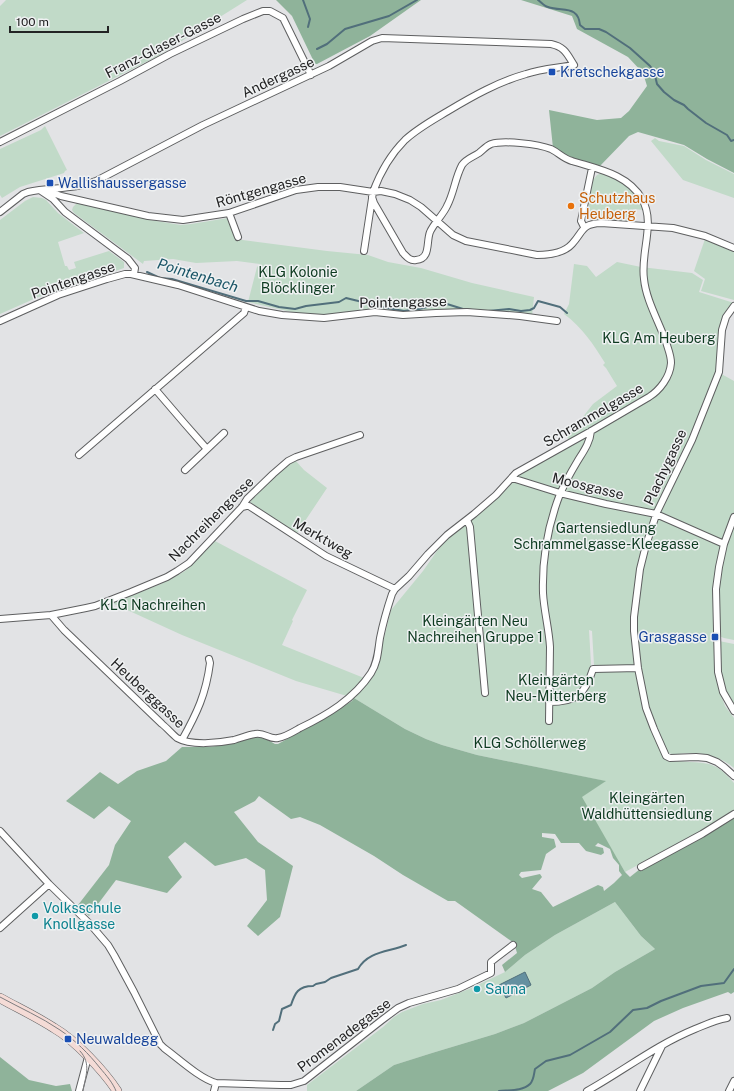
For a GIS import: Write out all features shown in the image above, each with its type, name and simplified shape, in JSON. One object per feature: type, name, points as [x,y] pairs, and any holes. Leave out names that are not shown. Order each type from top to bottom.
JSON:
[{"type":"main road","points":[[0,998],[55,1028],[88,1057],[108,1078],[117,1091]]},
{"type":"street","name":"Franz-Glaser-Gasse","points":[[0,142],[177,51],[262,11],[270,11],[283,18],[311,75]]},
{"type":"street","name":"Andergasse","points":[[0,212],[23,194],[28,192],[82,186],[96,181],[203,125],[311,75],[341,60],[372,41],[382,38],[551,44],[562,47],[566,52],[574,65],[528,73],[504,81],[477,94],[422,126],[395,152],[381,174],[372,194]]},
{"type":"street","name":"Schrammelgasse","points":[[338,706],[353,694],[375,667],[387,610],[392,594],[428,554],[447,535],[496,495],[516,473],[591,432],[655,393],[666,379],[670,368],[671,357],[644,282],[644,265],[648,226],[648,215],[645,205],[640,195],[634,188],[615,175],[568,160],[547,148],[522,143],[490,144],[462,165],[448,205],[430,232],[427,252],[424,257],[418,260],[410,259],[403,253],[374,203],[372,194]]},
{"type":"street","points":[[592,168],[581,221],[584,228],[591,224],[601,223],[673,228],[705,236],[734,248]]},
{"type":"street","name":"Röntgengasse","points":[[40,190],[50,191],[61,196],[148,216],[183,220],[229,213],[296,190],[318,187],[333,187],[372,194],[381,191],[403,197],[420,207],[453,235],[466,241],[537,255],[555,253],[567,248],[574,242],[584,228]]},
{"type":"street","points":[[40,190],[49,196],[65,212],[128,259],[135,268],[134,274]]},
{"type":"street","points":[[364,251],[372,194]]},
{"type":"street","points":[[229,213],[238,238]]},
{"type":"street","name":"Pointengasse","points":[[0,321],[58,295],[124,274],[134,274],[178,284],[246,307],[282,315],[303,317],[335,317],[375,312],[403,315],[467,312],[520,316],[557,321]]},
{"type":"street","name":"Plachygasse","points":[[734,306],[726,317],[722,330],[719,372],[692,440],[656,514],[646,545],[640,569],[634,631],[638,668],[646,708],[666,756],[670,758],[707,758],[717,762],[734,776]]},
{"type":"street","points":[[79,455],[244,313],[246,307]]},
{"type":"street","points":[[155,389],[207,449]]},
{"type":"street","points":[[549,721],[550,641],[544,594],[546,545],[560,493],[586,447],[591,432]]},
{"type":"street","points":[[185,470],[224,433]]},
{"type":"street","name":"Nachreihengasse","points":[[51,614],[95,606],[132,592],[177,572],[189,563],[242,507],[247,499],[288,461],[360,435]]},
{"type":"street","name":"Moosgasse","points":[[512,478],[560,493],[656,514],[724,544]]},
{"type":"street","name":"Merktweg","points":[[242,507],[249,506],[326,556],[395,589]]},
{"type":"street","points":[[734,517],[724,544],[716,589],[718,672],[720,685],[734,711]]},
{"type":"street","points":[[466,520],[470,527],[485,693]]},
{"type":"street","points":[[0,619],[51,614]]},
{"type":"street","name":"Heuberggasse","points":[[51,614],[64,630],[162,724],[182,740],[202,743],[218,743],[261,733],[274,738],[279,738],[316,720],[338,706]]},
{"type":"street","points":[[182,740],[205,692],[210,663],[209,659]]},
{"type":"street","points":[[549,702],[569,701],[578,695],[589,680],[593,669],[638,668]]},
{"type":"street","points":[[641,867],[702,834],[734,814]]},
{"type":"street","name":"Promenadegasse","points":[[0,831],[49,884],[90,924],[108,945],[160,1044],[200,1076],[216,1083],[291,1085],[304,1081],[398,1008],[409,1003],[458,989],[491,973],[492,962],[513,945]]},
{"type":"street","points":[[0,928],[49,884]]},
{"type":"street","points":[[587,1091],[676,1037],[716,1020],[727,1018]]},
{"type":"street","points":[[640,1091],[663,1044]]},
{"type":"street","points":[[79,1091],[88,1057]]},
{"type":"street","points":[[729,1091],[734,1081]]},
{"type":"street","points":[[214,1091],[216,1083]]},
{"type":"green space","points":[[6,0],[247,0],[156,57],[0,136],[0,6]]},
{"type":"green space","points":[[276,0],[421,0],[370,36],[315,64],[292,16]]},
{"type":"green space","points":[[521,0],[734,0],[734,173],[684,145],[638,132],[629,136],[599,167],[571,159],[553,148],[549,110],[597,120],[621,118],[629,111],[647,86],[643,73],[628,57],[577,29],[572,16]]},
{"type":"green space","points":[[45,126],[67,170],[64,173],[20,187],[2,198],[0,195],[0,149],[41,130]]},
{"type":"green space","points":[[655,138],[659,141],[684,146],[706,160],[734,174],[734,198],[683,180],[651,141]]},
{"type":"green space","points":[[602,173],[623,183],[632,191],[640,202],[644,210],[633,209],[632,221],[590,219],[587,216],[593,180],[597,175]]},
{"type":"green space","points":[[33,197],[46,200],[58,213],[84,233],[58,242],[65,266],[67,266],[69,270],[76,268],[74,262],[109,251],[124,262],[124,268],[36,298],[0,314],[0,220],[25,201]]},
{"type":"green space","name":"KLG Kolonie Blöcklinger","points":[[77,203],[150,220],[181,225],[228,218],[235,239],[368,255],[388,262],[421,268],[472,283],[534,297],[532,316],[500,313],[327,315],[296,313],[248,302],[257,267],[260,264],[237,261],[196,263],[173,259],[144,261],[143,264],[74,213],[72,210]]},
{"type":"green space","points":[[705,239],[734,251],[734,300],[701,291],[705,279],[694,271]]},
{"type":"green space","points":[[617,262],[641,267],[692,273],[703,280],[699,292],[734,303],[720,327],[716,371],[734,381],[734,640],[719,636],[714,637],[718,687],[725,706],[734,718],[734,768],[719,758],[707,755],[689,753],[675,754],[667,752],[653,719],[635,664],[633,666],[596,667],[594,665],[592,631],[589,630],[591,664],[590,673],[605,671],[636,671],[647,717],[664,756],[670,762],[682,761],[710,764],[724,772],[734,783],[734,812],[716,824],[625,872],[581,797],[605,781],[477,755],[442,745],[405,729],[354,698],[367,684],[377,666],[391,610],[445,541],[458,528],[475,517],[504,491],[519,475],[572,444],[567,437],[593,404],[617,386],[603,365],[605,363],[592,343],[577,325],[564,314],[569,304],[574,264],[587,266],[596,277]]},
{"type":"green space","points":[[295,460],[304,470],[327,488],[297,533],[250,502],[265,484],[289,463]]},
{"type":"green space","name":"KLG Nachreihen","points":[[215,541],[307,590],[292,620],[293,621],[282,645],[364,678],[358,687],[347,696],[296,681],[182,635],[112,603],[161,584],[185,571]]},
{"type":"green space","points":[[719,641],[734,644],[734,705],[727,696],[721,682]]},
{"type":"green space","points":[[354,698],[405,729],[442,745],[477,755],[606,781],[582,797],[625,872],[630,877],[640,869],[703,837],[734,818],[734,992],[731,994],[728,992],[683,1008],[654,1021],[583,1073],[548,1091],[356,1091],[394,1065],[495,1034],[524,1023],[592,988],[615,972],[655,949],[641,936],[615,902],[555,935],[525,955],[505,972],[502,965],[517,953],[514,943],[455,901],[448,901],[320,825],[300,817],[291,819],[259,796],[255,801],[234,812],[258,842],[293,866],[280,917],[258,936],[247,926],[267,900],[265,870],[246,858],[215,866],[185,842],[168,857],[182,877],[167,893],[116,880],[89,916],[78,905],[109,865],[115,845],[131,821],[109,806],[94,819],[66,801],[100,772],[118,784],[137,771],[166,761],[182,747],[209,747],[231,744],[250,737],[266,739],[278,744],[352,701]],"holes":[[[542,833],[555,834],[561,843],[579,843],[586,851],[601,855],[604,853],[603,848],[595,846],[598,843],[610,849],[613,858],[619,865],[619,871],[622,875],[604,891],[603,887],[598,885],[553,907],[541,892],[532,889],[542,877],[540,874],[522,878],[519,875],[521,872],[541,870],[546,854],[556,847],[554,839],[542,837]]]},
{"type":"green space","points":[[615,902],[641,936],[655,949],[615,972],[592,988],[524,1023],[495,1034],[394,1065],[356,1091],[307,1091],[307,1085],[402,1012],[423,1004],[441,1000],[505,972],[525,955],[555,935]]},
{"type":"green space","points":[[0,1057],[29,1080],[56,1086],[70,1084],[72,1091],[0,1091]]},
{"type":"water","points":[[525,972],[531,985],[506,998],[499,985]]},
{"type":"waterway","points":[[303,0],[310,19],[308,27]]},
{"type":"waterway","points":[[317,49],[327,44],[345,29],[389,16],[417,0]]},
{"type":"waterway","points":[[538,0],[548,7],[573,12],[579,19],[580,25],[585,29],[599,29],[630,48],[654,71],[657,84],[664,92],[674,100],[684,105],[706,123],[727,135],[731,141],[734,140]]},
{"type":"waterway","name":"Pointenbach","points":[[147,272],[160,278],[172,279],[246,301],[258,301],[279,307],[295,309],[306,306],[339,302],[346,298],[404,311],[440,304],[447,304],[472,310]]},
{"type":"waterway","name":"Pointenbach","points":[[488,311],[509,309],[521,311],[530,310],[534,308],[538,301],[560,307],[567,313]]},
{"type":"waterway","points":[[273,1030],[275,1024],[279,1021],[282,1009],[291,1005],[298,991],[304,987],[313,986],[358,969],[362,963],[373,955],[406,945]]},
{"type":"waterway","points":[[499,1091],[524,1088],[532,1081],[535,1069],[546,1061],[570,1055],[610,1032],[633,1010],[647,1008],[661,1001],[701,986],[724,983],[734,969]]},
{"type":"tram line","points":[[0,997],[45,1021],[71,1038],[96,1063],[109,1079],[116,1091]]},
{"type":"tram line","points":[[80,1051],[84,1056],[87,1066],[83,1091]]},
{"type":"place","name":"Kretschekgasse","points":[[552,72]]},
{"type":"place","name":"Wallishaussergasse","points":[[50,183]]},
{"type":"place","name":"Schutzhaus Heuberg","points":[[571,206]]},
{"type":"place","name":"Grasgasse","points":[[715,637]]},
{"type":"place","name":"Volksschule Knollgasse","points":[[35,916]]},
{"type":"place","name":"Sauna","points":[[477,989]]},
{"type":"place","name":"Neuwaldegg","points":[[68,1039]]},
{"type":"park label","name":"KLG Am Heuberg","points":[[659,338]]},
{"type":"park label","name":"Gartensiedlung Schrammelgasse-Kleegasse","points":[[606,536]]},
{"type":"park label","name":"Kleingärten Neu Nachreihen Gruppe 1","points":[[475,630]]},
{"type":"park label","name":"Kleingärten Neu-Mitterberg","points":[[556,688]]},
{"type":"park label","name":"KLG Schöllerweg","points":[[530,743]]},
{"type":"park label","name":"Kleingärten Waldhüttensiedlung","points":[[647,806]]}]
